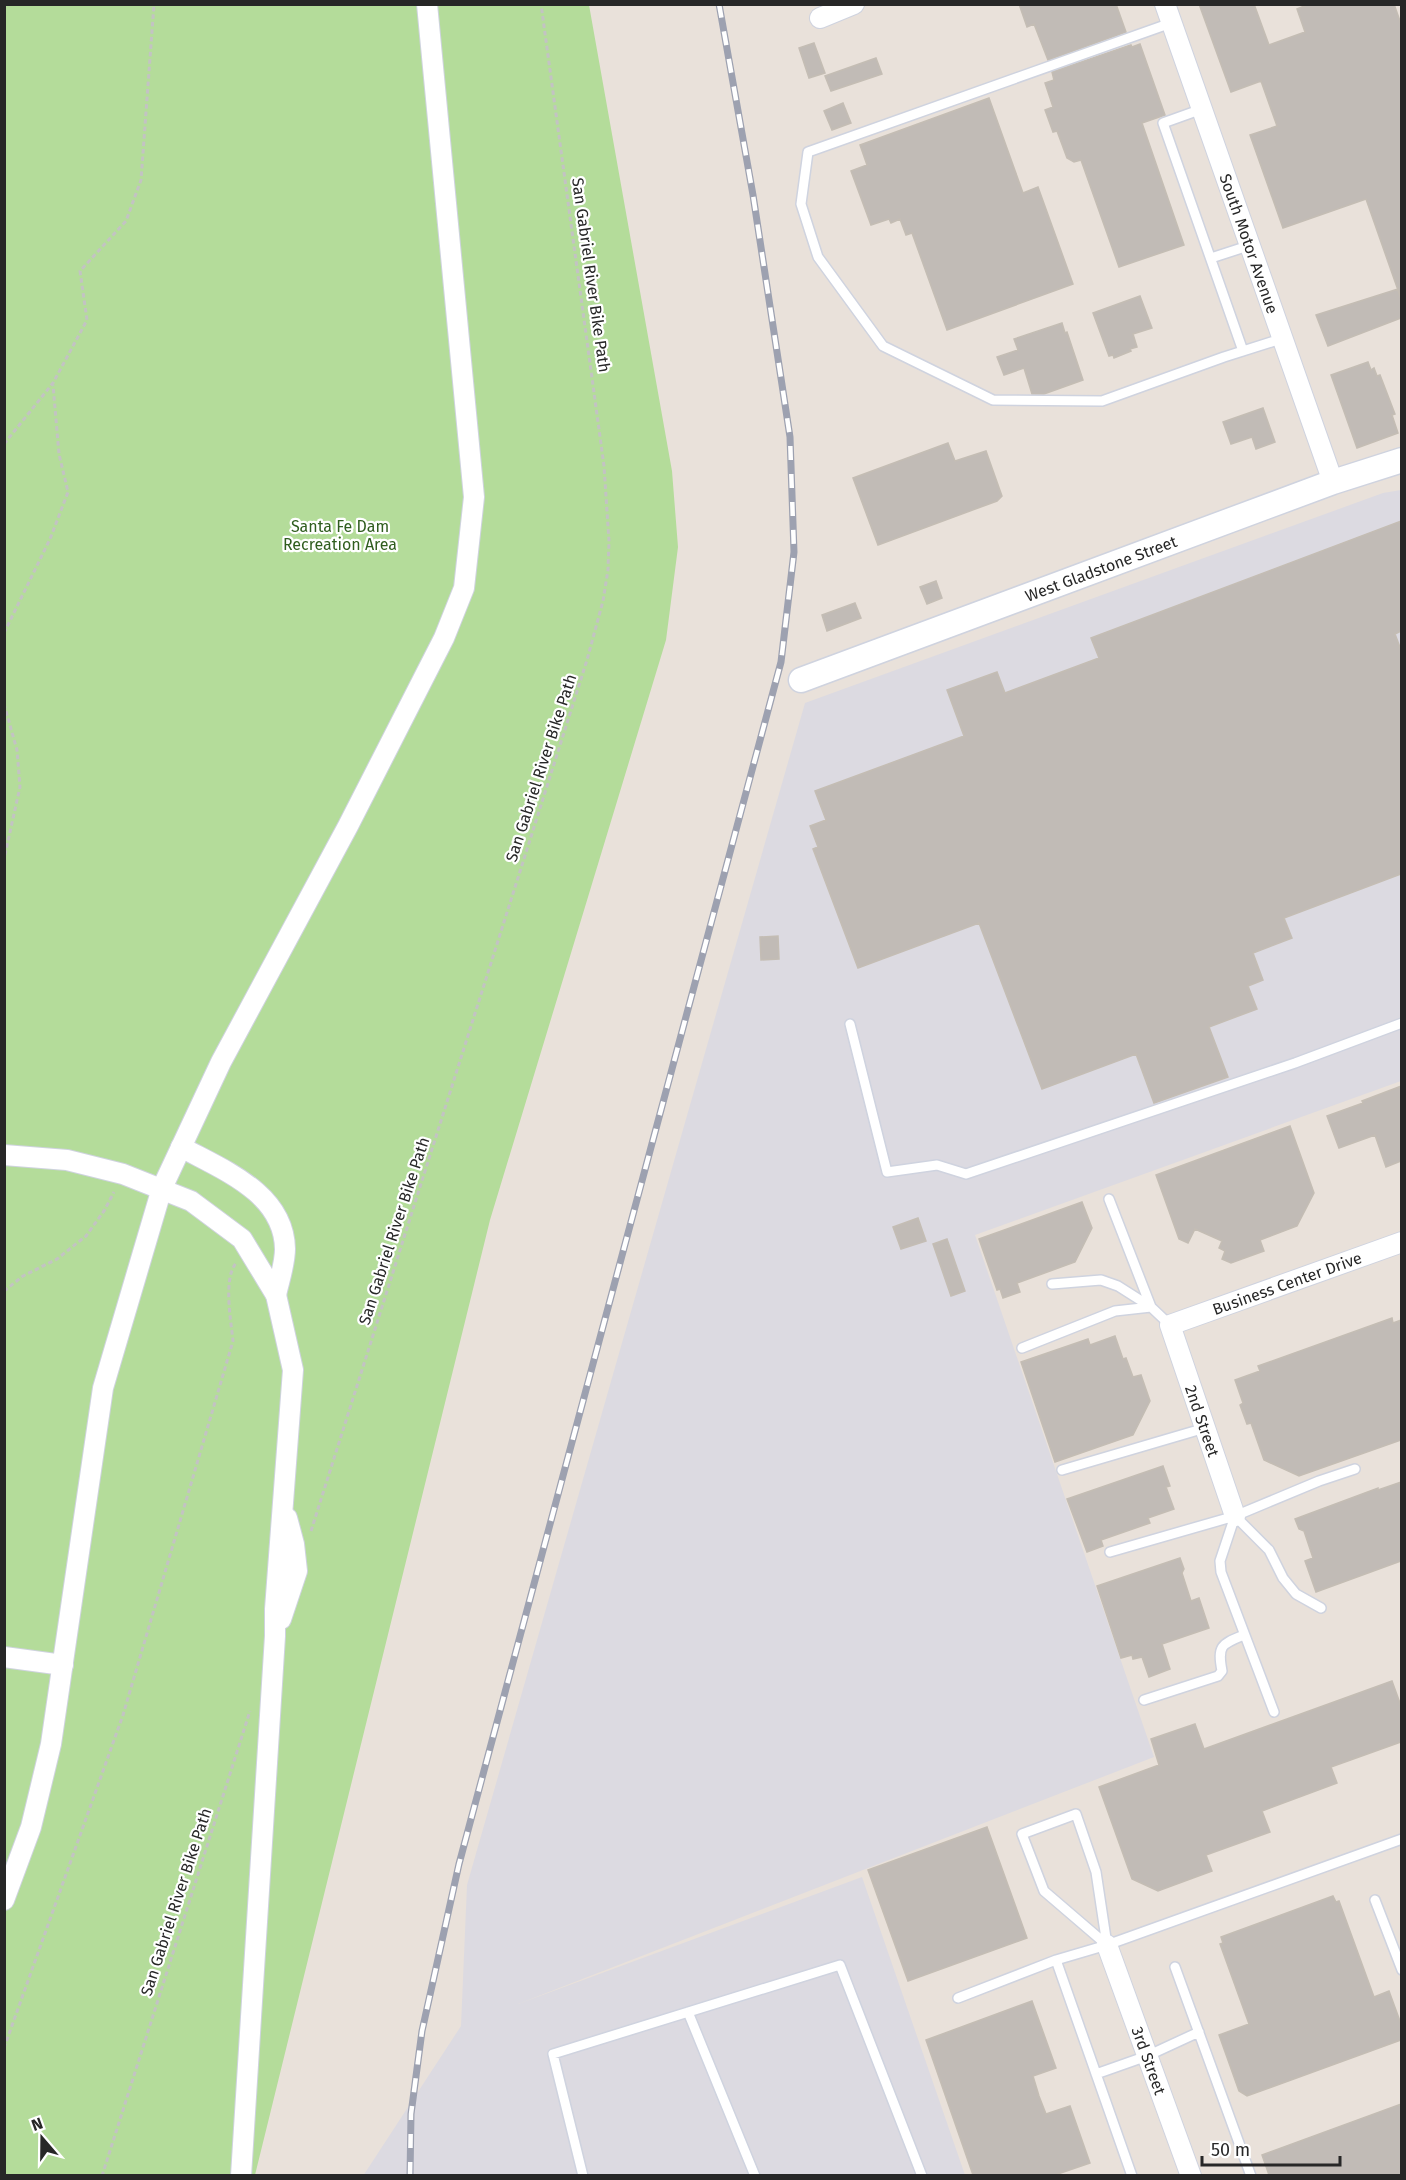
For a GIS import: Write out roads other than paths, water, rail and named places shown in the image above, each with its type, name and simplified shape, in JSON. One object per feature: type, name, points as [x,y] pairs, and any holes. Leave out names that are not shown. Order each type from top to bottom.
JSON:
[{"type":"street","points":[[4,1900],[31,1827],[51,1744],[104,1388],[162,1188],[221,1062],[348,826],[444,638],[464,588],[474,498],[427,4]]},
{"type":"street","points":[[820,18],[854,4]]},
{"type":"street","name":"South Motor Avenue","points":[[1168,14],[1334,482]]},
{"type":"street","name":"West Gladstone Street","points":[[801,680],[1334,482],[1401,460]]},
{"type":"street","points":[[181,1147],[248,1184],[272,1207],[282,1231],[285,1250],[276,1295]]},
{"type":"street","points":[[4,1155],[67,1160],[123,1174],[191,1201],[242,1239],[248,1248],[276,1295],[294,1370],[284,1506],[294,1544],[297,1571],[275,1636],[241,2175]]},
{"type":"street","name":"Business Center Drive","points":[[1170,1326],[1401,1242]]},
{"type":"street","name":"2nd Street","points":[[1170,1326],[1235,1516]]},
{"type":"street","points":[[4,1657],[63,1665]]},
{"type":"street","name":"3rd Street","points":[[1107,1945],[1191,2175]]},
{"type":"lane","points":[[1168,14],[1123,40],[808,152],[801,204],[814,246],[818,256],[883,346],[993,400],[1102,401],[1284,338]]},
{"type":"lane","points":[[1202,109],[1162,123],[1243,351]]},
{"type":"lane","points":[[1211,258],[1251,245]]},
{"type":"lane","points":[[850,1024],[887,1172],[938,1165],[966,1174],[1295,1063],[1401,1023]]},
{"type":"lane","points":[[1109,1199],[1151,1307]]},
{"type":"lane","points":[[1052,1284],[1101,1280],[1119,1286],[1151,1307],[1170,1326]]},
{"type":"lane","points":[[1022,1348],[1115,1311],[1151,1307]]},
{"type":"lane","points":[[1062,1470],[1205,1428]]},
{"type":"lane","points":[[1110,1552],[1235,1516],[1355,1468]]},
{"type":"lane","points":[[1235,1516],[1269,1550],[1283,1578],[1296,1594],[1321,1608]]},
{"type":"lane","points":[[1235,1516],[1220,1561],[1221,1572],[1274,1712]]},
{"type":"lane","points":[[1144,1700],[1218,1676],[1222,1671],[1220,1648],[1244,1635]]},
{"type":"lane","points":[[1076,1815],[1096,1872],[1107,1945],[1044,1891],[1023,1834],[1076,1815]]},
{"type":"lane","points":[[958,1998],[1056,1960],[1107,1945],[1401,1839]]},
{"type":"lane","points":[[1375,1900],[1401,1970]]},
{"type":"lane","points":[[1056,1960],[1132,2175]]},
{"type":"lane","points":[[583,2175],[553,2054],[840,1965],[922,2175]]},
{"type":"lane","points":[[1175,1967],[1251,2175]]},
{"type":"lane","points":[[688,2012],[755,2175]]},
{"type":"lane","points":[[1096,2074],[1147,2056],[1199,2032]]},
{"type":"railway","points":[[410,2176],[411,2114],[422,2031],[459,1864],[781,662],[794,552],[790,437],[753,195],[719,4]]},
{"type":"park label","name":"Santa Fe Dam Recreation Area","points":[[340,535]]}]
